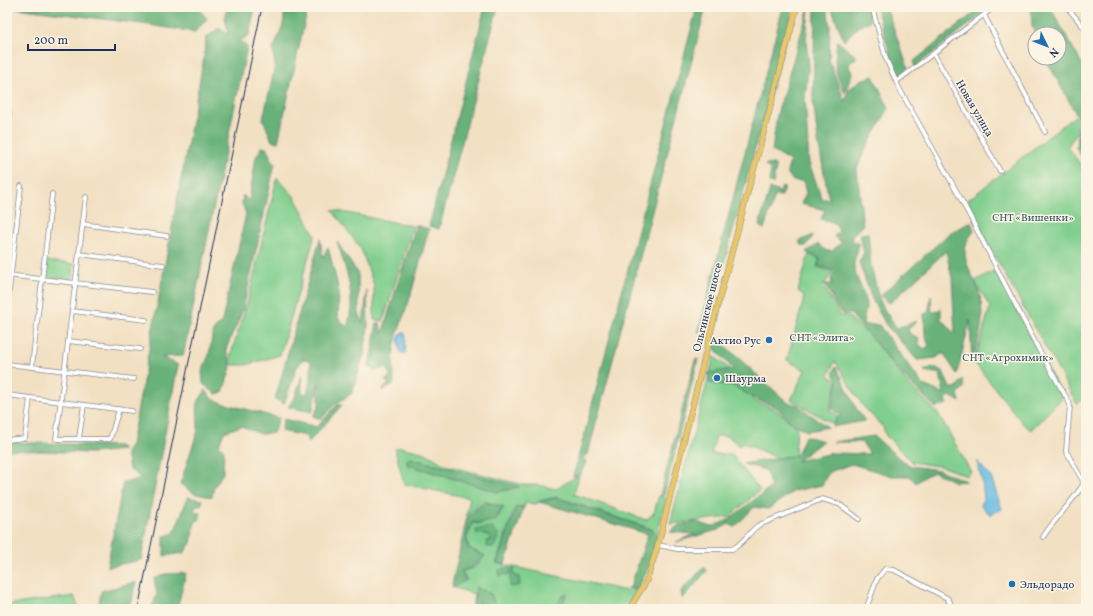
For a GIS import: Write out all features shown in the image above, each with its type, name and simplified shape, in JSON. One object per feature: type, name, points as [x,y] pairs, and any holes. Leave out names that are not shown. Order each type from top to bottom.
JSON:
[{"type":"main road","name":"Ольгинское шоссе","points":[[629,609],[646,582],[658,545],[714,319],[797,7]]},
{"type":"street","points":[[872,7],[886,59],[896,82],[962,202],[1039,350],[1069,402],[1070,406],[1066,452],[1084,484],[1055,518],[1043,537]]},
{"type":"street","points":[[896,82],[994,7]]},
{"type":"street","points":[[1067,7],[1086,30]]},
{"type":"street","points":[[984,15],[1045,132]]},
{"type":"street","name":"Новая улица","points":[[934,54],[1000,171]]},
{"type":"street","points":[[7,112],[9,112],[7,127]]},
{"type":"street","points":[[7,309],[9,275],[21,186]]},
{"type":"street","points":[[32,366],[52,194]]},
{"type":"street","points":[[86,197],[56,439],[110,439],[119,409]]},
{"type":"street","points":[[83,224],[167,236]]},
{"type":"street","points":[[79,254],[163,265]]},
{"type":"street","points":[[9,275],[152,292]]},
{"type":"street","points":[[72,311],[146,320]]},
{"type":"street","points":[[68,341],[140,349]]},
{"type":"street","points":[[7,364],[134,379]]},
{"type":"street","points":[[7,395],[132,411]]},
{"type":"street","points":[[7,440],[25,438],[30,398]]},
{"type":"street","points":[[79,438],[84,405]]},
{"type":"street","points":[[658,545],[677,549],[732,549],[740,545],[755,528],[775,518],[822,499],[839,504],[859,519]]},
{"type":"street","points":[[866,609],[877,579],[885,569],[894,570],[947,598],[950,602],[947,609]]},
{"type":"green space","points":[[7,7],[175,7],[200,10],[207,19],[195,32]]},
{"type":"green space","points":[[227,7],[255,7],[249,35],[240,41],[247,47],[183,356],[162,357],[178,365],[141,560],[107,567],[123,483],[141,478],[129,469],[126,453],[131,445],[205,52],[206,38],[219,28],[228,34],[225,17]]},
{"type":"green space","points":[[285,7],[308,7],[278,142],[272,141],[263,119],[275,66],[273,50],[283,25]]},
{"type":"green space","points":[[485,7],[498,7],[439,229],[429,226]]},
{"type":"green space","points":[[697,7],[706,7],[588,454],[582,458],[586,461],[581,474],[573,477]]},
{"type":"green space","points":[[783,7],[794,7],[763,122],[760,125],[760,130],[709,320],[705,331],[698,332]]},
{"type":"green space","points":[[809,7],[806,41],[809,64],[805,97],[809,163],[822,199],[829,199],[818,141],[813,100],[815,7],[827,7],[830,27],[829,60],[845,102],[848,90],[861,80],[873,76],[889,108],[863,154],[857,169],[863,226],[852,235],[853,242],[858,243],[854,267],[866,302],[863,320],[864,325],[879,325],[923,385],[938,392],[944,393],[940,374],[924,371],[932,367],[943,371],[950,388],[956,388],[963,379],[964,388],[958,393],[960,402],[950,396],[946,398],[947,404],[936,408],[905,378],[851,314],[843,314],[837,307],[825,284],[832,284],[831,279],[835,271],[818,266],[820,259],[806,252],[818,244],[827,251],[832,251],[842,242],[834,237],[839,231],[835,223],[821,219],[825,210],[801,204],[806,193],[803,181],[793,181],[787,172],[790,161],[772,151],[777,115]]},
{"type":"green space","points":[[831,7],[868,7],[870,21],[859,26],[844,41]]},
{"type":"green space","points":[[876,7],[886,7],[908,68],[899,76],[896,74]]},
{"type":"green space","points":[[981,7],[991,7],[915,67],[913,62]]},
{"type":"green space","points":[[1031,7],[1050,7],[1061,26],[1032,26]]},
{"type":"green space","points":[[1067,37],[1086,71],[1086,164],[1076,147],[1080,121],[1049,66],[1067,66]]},
{"type":"green space","points":[[837,41],[857,57],[848,64],[852,73],[845,93],[836,68],[835,56]]},
{"type":"green space","name":"СНТ «Вишенки»","points":[[1075,116],[1078,121],[1076,134],[1067,147],[1086,171],[1086,397],[1077,404],[977,224],[977,218],[968,200]]},
{"type":"green space","points":[[262,147],[268,149],[271,159],[275,163],[243,310],[226,349],[231,368],[223,392],[216,394],[203,384],[202,371],[209,355],[213,331],[222,321],[246,214],[242,203],[243,195],[249,201],[256,157]]},
{"type":"green space","points":[[774,164],[776,168],[773,184],[769,182],[771,170],[765,165]]},
{"type":"green space","points":[[277,178],[294,196],[315,235],[280,355],[246,365],[231,365],[230,357],[247,304]]},
{"type":"green space","points":[[782,187],[785,188],[782,196],[775,196],[764,229],[759,226],[770,189],[778,191],[779,194]]},
{"type":"green space","points":[[332,210],[413,226],[383,321],[374,320],[374,285],[361,249]]},
{"type":"green space","points":[[971,222],[974,231],[968,239],[965,254],[969,269],[979,291],[982,319],[972,364],[970,320],[957,374],[943,353],[936,358],[917,360],[886,325],[872,299],[859,262],[864,253],[860,234],[868,233],[871,266],[879,298],[884,309],[897,328],[917,321],[908,330],[911,335],[918,337],[919,344],[924,349],[929,346],[925,334],[924,314],[928,313],[931,296],[932,313],[941,309],[941,319],[955,334],[952,278],[946,251],[890,303],[880,296],[951,232]]},
{"type":"green space","points":[[416,225],[429,229],[409,301],[396,338],[393,357],[394,384],[382,391],[389,383],[385,381],[390,376],[387,367],[374,371],[369,367],[377,323],[380,323],[382,334]]},
{"type":"green space","points":[[814,235],[806,246],[802,246],[799,241]]},
{"type":"green space","points":[[320,239],[323,257],[328,247],[339,291],[338,320],[339,319],[347,327],[350,316],[351,294],[347,273],[337,242],[358,274],[359,313],[363,323],[367,291],[368,326],[364,354],[352,393],[334,405],[321,419],[313,416],[319,406],[319,383],[312,412],[288,407],[295,397],[302,375],[302,393],[307,394],[311,376],[311,361],[303,359],[296,369],[284,404],[275,399]]},
{"type":"green space","name":"СНТ «Элита»","points":[[809,254],[819,259],[817,267],[833,272],[823,286],[841,316],[848,316],[868,334],[907,383],[938,413],[971,472],[966,476],[944,467],[912,462],[886,436],[883,427],[862,405],[835,361],[829,375],[837,382],[829,409],[838,416],[833,424],[791,400],[805,370],[787,360],[804,299],[803,295],[798,291]]},
{"type":"green space","points":[[47,261],[74,264],[72,280],[45,277]]},
{"type":"green space","name":"СНТ «Агрохимик»","points":[[995,270],[1063,397],[1031,430],[1024,425],[974,362],[990,307],[975,281]]},
{"type":"green space","points":[[715,342],[722,343],[788,403],[797,405],[828,427],[807,431],[793,424],[776,407],[755,399],[734,386],[709,383],[708,373],[733,369],[714,348]]},
{"type":"green space","points":[[714,356],[733,372],[754,401],[775,409],[797,428],[795,456],[777,458],[744,443],[739,446],[728,436],[716,436],[711,454],[731,454],[760,490],[729,517],[670,524]]},
{"type":"green space","points":[[698,359],[664,497],[660,495],[695,360]]},
{"type":"green space","points":[[836,366],[857,410],[865,421],[832,427],[840,415],[831,408],[838,382],[833,374]]},
{"type":"green space","points":[[206,390],[211,398],[222,403],[279,418],[273,433],[261,434],[241,426],[224,432],[219,445],[224,450],[223,473],[214,487],[212,497],[195,494],[180,484],[198,430],[197,403]]},
{"type":"green space","points":[[337,405],[342,405],[308,443],[306,436],[281,431],[284,419],[317,427]]},
{"type":"green space","points":[[805,436],[823,441],[797,461],[832,453],[870,454],[862,442],[833,442],[874,436],[900,459],[911,466],[939,470],[966,481],[955,482],[935,472],[925,476],[916,483],[909,476],[892,476],[852,464],[829,472],[822,485],[794,491],[768,509],[754,507],[735,527],[729,524],[718,530],[676,542],[695,534],[670,532],[679,525],[697,522],[712,527],[728,520],[771,487],[766,470],[743,464],[797,455]]},
{"type":"green space","points":[[7,443],[119,446],[124,450],[92,453],[7,450]]},
{"type":"green space","points":[[400,447],[426,453],[445,465],[524,485],[540,485],[555,489],[579,476],[574,494],[646,520],[654,513],[659,495],[666,499],[657,536],[652,529],[557,497],[539,501],[537,504],[526,503],[525,506],[515,507],[496,563],[627,591],[628,587],[636,591],[635,594],[624,609],[472,609],[474,594],[452,587],[467,580],[462,571],[474,568],[485,556],[469,548],[467,538],[473,523],[479,524],[496,520],[504,507],[484,501],[466,516],[470,498],[404,484],[395,449]]},
{"type":"green space","points":[[410,458],[520,487],[497,492],[408,465],[406,461]]},
{"type":"green space","points":[[188,497],[202,500],[202,504],[196,506],[194,511],[200,513],[200,519],[195,522],[191,543],[184,553],[164,556],[164,536],[174,533]]},
{"type":"green space","points":[[556,498],[652,530],[657,536],[649,567],[637,590],[630,588],[648,534],[539,502]]},
{"type":"green space","points":[[485,502],[504,507],[495,519],[479,523],[472,522],[466,538],[468,548],[485,556],[473,567],[461,571],[466,580],[456,586],[452,585],[467,517]]},
{"type":"green space","points":[[524,507],[505,564],[497,563],[516,508]]},
{"type":"green space","points":[[491,527],[499,535],[494,547],[487,547],[486,541],[492,540],[488,535],[477,534],[476,530]]},
{"type":"green space","points":[[704,567],[707,571],[682,598],[681,591]]},
{"type":"green space","points":[[506,568],[515,569],[514,572],[509,572],[519,577],[520,585],[510,587],[510,576],[504,574],[500,576],[499,570]]},
{"type":"green space","points":[[186,573],[177,609],[151,609],[157,594],[154,579],[165,574]]},
{"type":"green space","points":[[136,582],[130,609],[91,609],[99,603],[101,591]]},
{"type":"green space","points":[[476,587],[491,594],[496,607],[492,609],[488,604],[479,602],[477,609],[473,609]]},
{"type":"green space","points":[[567,593],[560,609],[555,609],[562,596]]},
{"type":"green space","points":[[74,596],[79,609],[7,609],[7,605]]},
{"type":"water","points":[[404,332],[406,337],[405,354],[400,352],[398,339],[401,333]]},
{"type":"water","points":[[977,461],[991,477],[1002,509],[990,515],[980,504],[984,499],[982,481]]},
{"type":"railway","points":[[138,609],[262,7]]},
{"type":"place","name":"Актио Рус","points":[[769,340]]},
{"type":"place","name":"Шаурма","points":[[717,378]]},
{"type":"place","name":"Эльдорадо","points":[[1012,584]]}]
